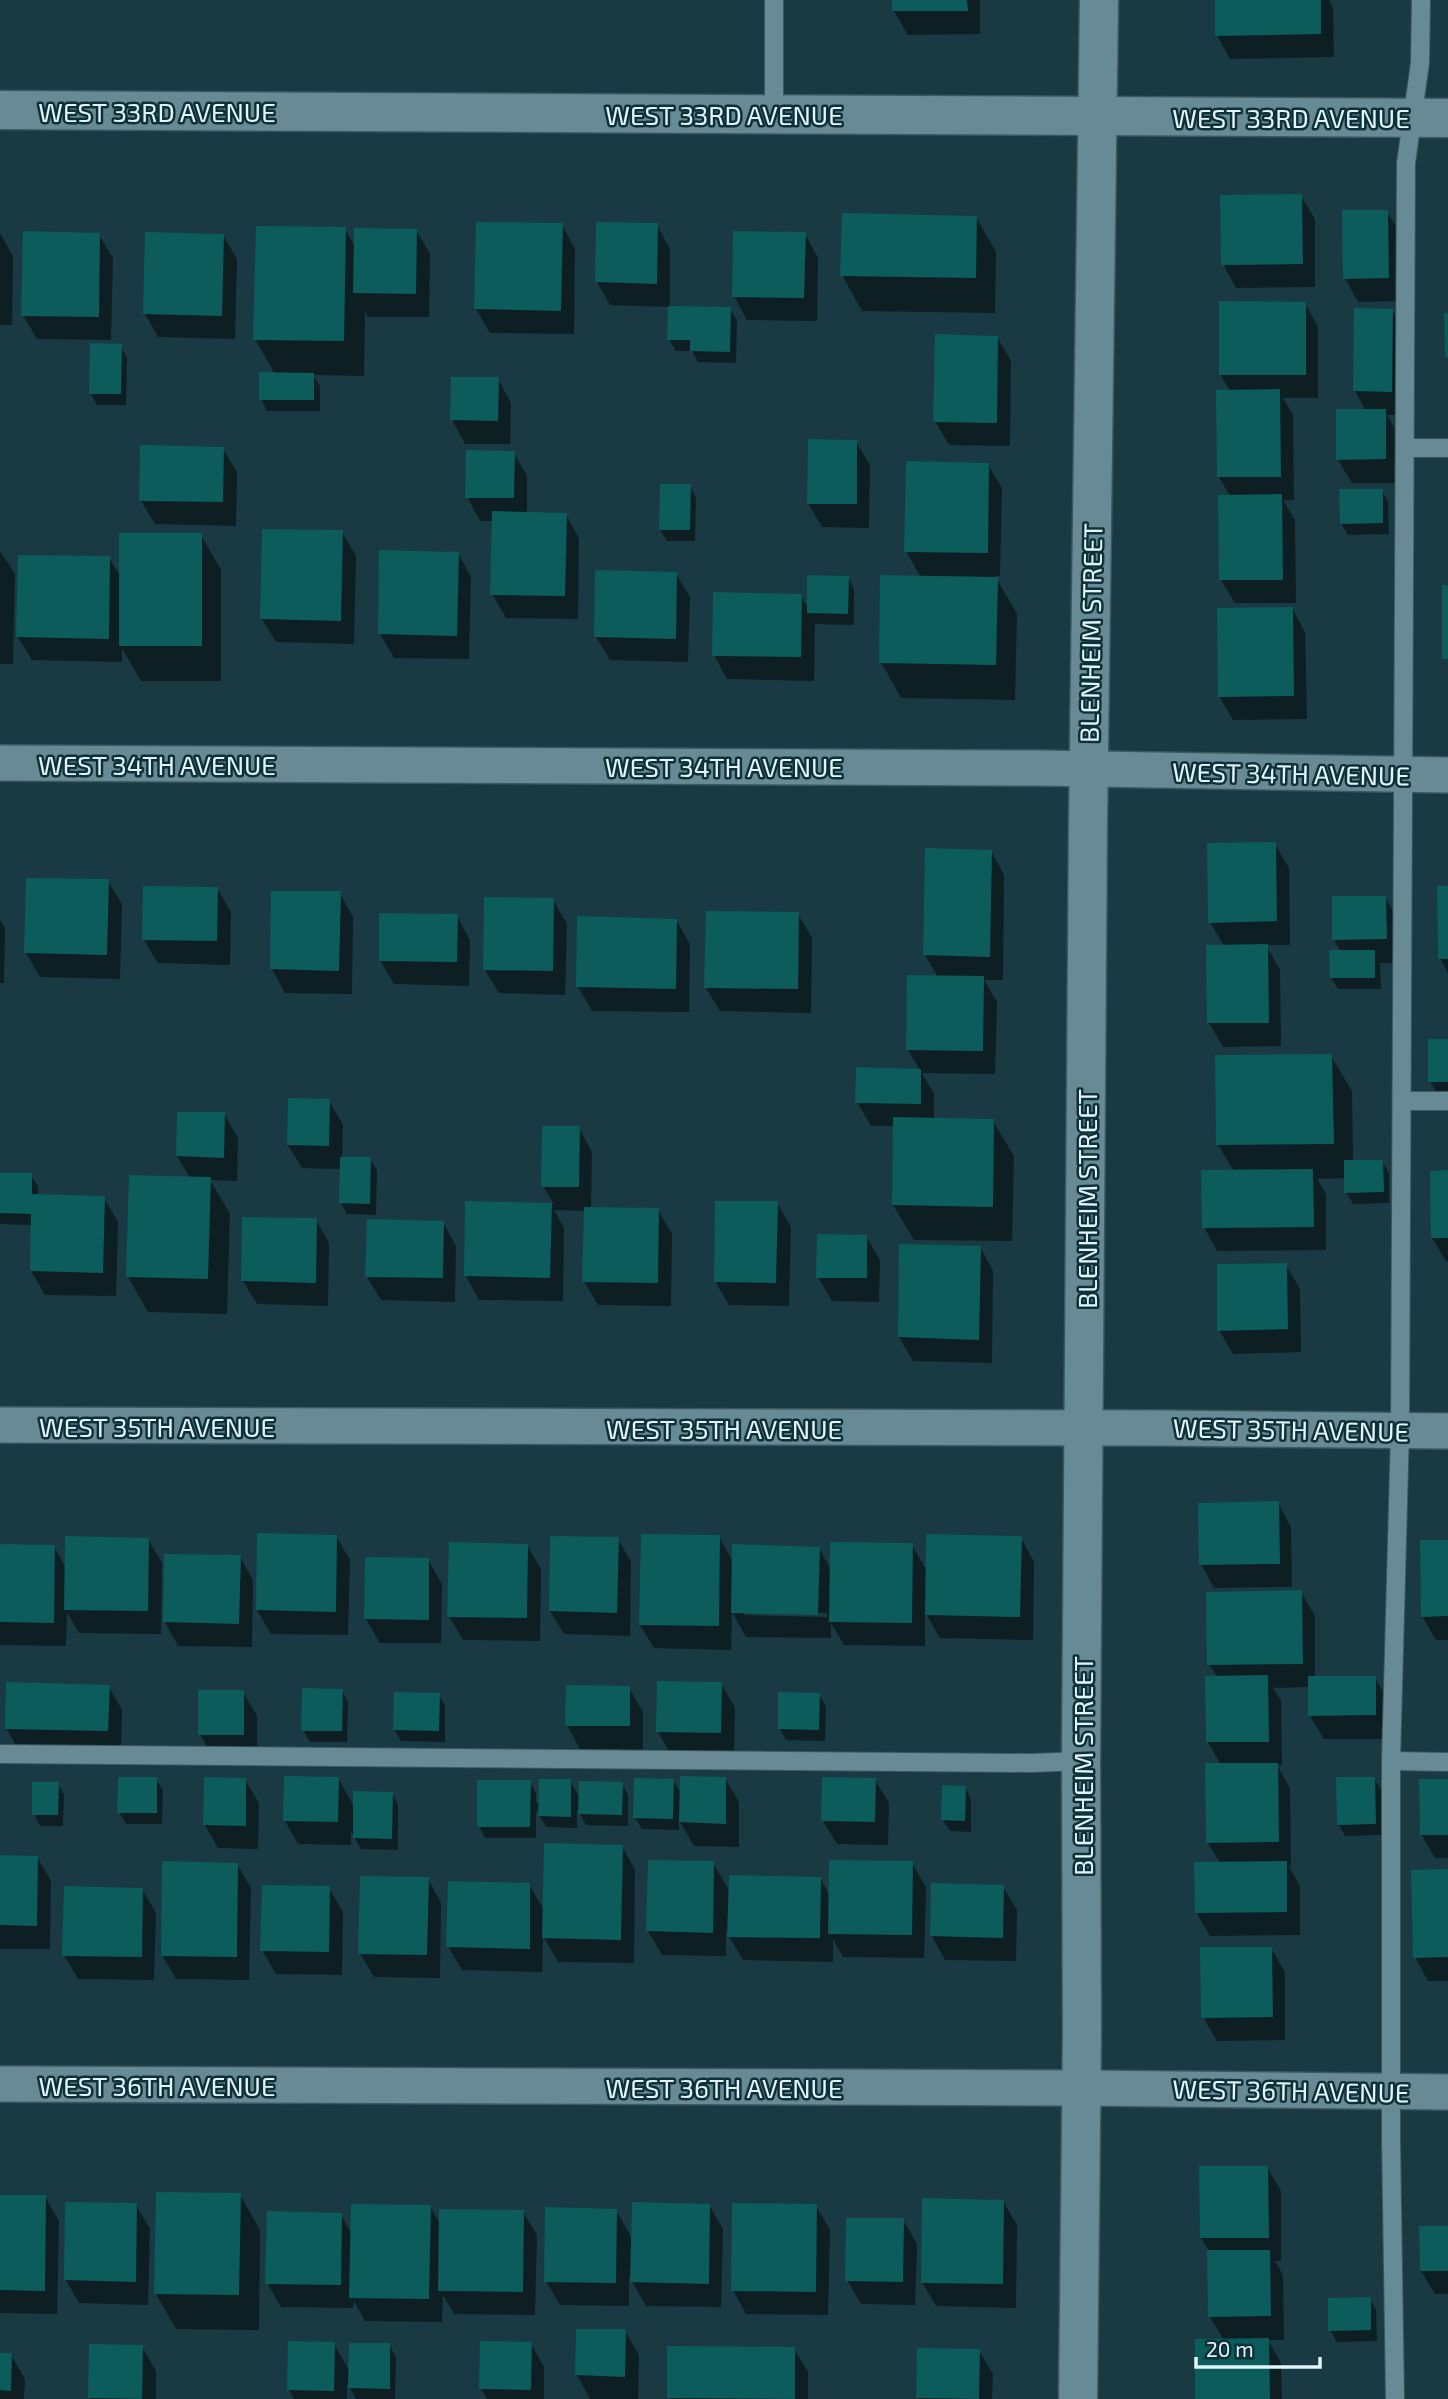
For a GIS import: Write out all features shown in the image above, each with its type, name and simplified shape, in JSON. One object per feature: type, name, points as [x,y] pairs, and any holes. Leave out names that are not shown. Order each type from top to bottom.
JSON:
[{"type":"street","name":"BLENHEIM STREET","points":[[1078,2399],[1088,769],[1099,0]]},
{"type":"street","name":"WEST 33RD AVENUE","points":[[0,110],[1430,118]]},
{"type":"street","name":"WEST 34TH AVENUE","points":[[0,763],[1088,769],[1448,775]]},
{"type":"street","name":"WEST 35TH AVENUE","points":[[0,1425],[1448,1431]]},
{"type":"street","name":"WEST 36TH AVENUE","points":[[0,2084],[1448,2092]]},
{"type":"lane","points":[[774,0],[774,114]]},
{"type":"lane","points":[[1395,2399],[1391,1761],[1400,1431],[1406,163],[1430,118],[1420,63],[1421,0]]},
{"type":"lane","points":[[1405,448],[1448,448]]},
{"type":"lane","points":[[1402,1101],[1448,1101]]},
{"type":"lane","points":[[0,1754],[1032,1763],[1081,1760]]},
{"type":"lane","points":[[1391,1761],[1448,1762]]},
{"type":"building","points":[[892,0],[967,0],[968,11],[892,11]]},
{"type":"building","points":[[1215,0],[1321,0],[1321,34],[1215,36]]},
{"type":"building","points":[[1302,194],[1303,264],[1221,265],[1220,195]]},
{"type":"building","points":[[1342,210],[1388,210],[1389,278],[1343,279]]},
{"type":"building","points":[[842,213],[977,216],[976,278],[840,276]]},
{"type":"building","points":[[476,222],[563,223],[561,311],[474,309]]},
{"type":"building","points":[[596,222],[658,223],[657,284],[595,282]]},
{"type":"building","points":[[256,226],[346,227],[344,341],[253,340]]},
{"type":"building","points":[[354,228],[417,229],[416,294],[353,293]]},
{"type":"building","points":[[23,231],[100,233],[99,317],[21,316]]},
{"type":"building","points":[[733,231],[806,232],[804,298],[732,297]]},
{"type":"building","points":[[145,232],[224,234],[222,316],[143,314]]},
{"type":"building","points":[[1219,301],[1306,302],[1306,375],[1219,375]]},
{"type":"building","points":[[668,306],[731,307],[730,352],[690,351],[690,340],[667,340]]},
{"type":"building","points":[[1354,308],[1393,309],[1392,392],[1353,391]]},
{"type":"building","points":[[1444,313],[1448,313],[1448,357],[1445,357]]},
{"type":"building","points":[[935,334],[998,336],[997,423],[933,422]]},
{"type":"building","points":[[90,343],[122,344],[121,394],[89,394]]},
{"type":"building","points":[[259,372],[314,373],[314,400],[259,400]]},
{"type":"building","points":[[451,377],[499,377],[498,421],[450,420]]},
{"type":"building","points":[[1280,389],[1281,477],[1217,477],[1216,390]]},
{"type":"building","points":[[1336,409],[1386,409],[1386,459],[1336,460]]},
{"type":"building","points":[[808,439],[857,440],[857,504],[807,504]]},
{"type":"building","points":[[140,445],[224,447],[223,502],[139,501]]},
{"type":"building","points":[[466,450],[515,451],[514,498],[465,498]]},
{"type":"building","points":[[906,461],[989,463],[988,553],[904,552]]},
{"type":"building","points":[[660,484],[691,484],[690,530],[659,530]]},
{"type":"building","points":[[1339,489],[1383,489],[1383,523],[1340,524]]},
{"type":"building","points":[[1282,494],[1283,580],[1219,580],[1218,495]]},
{"type":"building","points":[[492,511],[567,513],[565,596],[490,595]]},
{"type":"building","points":[[262,529],[343,530],[341,621],[260,619]]},
{"type":"building","points":[[119,533],[202,533],[202,646],[119,646]]},
{"type":"building","points":[[379,550],[459,552],[457,636],[378,634]]},
{"type":"building","points":[[18,555],[110,556],[109,639],[16,637]]},
{"type":"building","points":[[595,570],[677,572],[676,639],[594,637]]},
{"type":"building","points":[[807,575],[849,576],[848,614],[807,613]]},
{"type":"building","points":[[880,575],[998,577],[996,665],[879,663]]},
{"type":"building","points":[[1442,585],[1448,585],[1448,659],[1442,659]]},
{"type":"building","points":[[713,592],[802,594],[801,657],[712,656]]},
{"type":"building","points":[[1293,607],[1294,696],[1218,697],[1217,608]]},
{"type":"building","points":[[1276,842],[1277,921],[1208,923],[1207,843]]},
{"type":"building","points":[[925,848],[992,850],[990,957],[923,955]]},
{"type":"building","points":[[26,878],[109,879],[107,955],[24,953]]},
{"type":"building","points":[[143,886],[218,887],[217,941],[142,940]]},
{"type":"building","points":[[1437,886],[1448,886],[1448,959],[1438,959]]},
{"type":"building","points":[[271,891],[341,891],[339,971],[270,969]]},
{"type":"building","points":[[1332,896],[1386,896],[1387,939],[1332,940]]},
{"type":"building","points":[[484,897],[554,898],[553,971],[483,970]]},
{"type":"building","points":[[706,911],[799,912],[798,989],[704,988]]},
{"type":"building","points":[[379,913],[458,914],[457,962],[379,961]]},
{"type":"building","points":[[577,916],[677,919],[676,989],[576,987]]},
{"type":"building","points":[[1268,944],[1269,1023],[1207,1023],[1206,945]]},
{"type":"building","points":[[1329,950],[1375,950],[1375,978],[1330,978]]},
{"type":"building","points":[[907,975],[984,976],[983,1051],[906,1050]]},
{"type":"building","points":[[1428,1039],[1448,1039],[1448,1082],[1428,1082]]},
{"type":"building","points":[[1332,1054],[1334,1144],[1216,1145],[1215,1055]]},
{"type":"building","points":[[856,1067],[921,1069],[921,1104],[855,1103]]},
{"type":"building","points":[[288,1098],[330,1099],[329,1146],[287,1145]]},
{"type":"building","points":[[177,1112],[225,1112],[224,1158],[176,1156]]},
{"type":"building","points":[[893,1117],[994,1119],[993,1207],[892,1205]]},
{"type":"building","points":[[542,1126],[580,1126],[579,1187],[541,1187]]},
{"type":"building","points":[[340,1157],[371,1157],[370,1204],[339,1203]]},
{"type":"building","points":[[1344,1160],[1383,1160],[1384,1192],[1344,1193]]},
{"type":"building","points":[[1313,1169],[1314,1227],[1202,1228],[1201,1170]]},
{"type":"building","points":[[1448,1170],[1448,1238],[1431,1238],[1430,1171]]},
{"type":"building","points":[[0,1173],[32,1173],[32,1194],[105,1196],[103,1273],[30,1271],[31,1214],[0,1213]]},
{"type":"building","points":[[129,1175],[211,1177],[208,1279],[126,1277]]},
{"type":"building","points":[[465,1201],[552,1203],[550,1278],[464,1276]]},
{"type":"building","points":[[715,1201],[778,1201],[776,1283],[714,1282]]},
{"type":"building","points":[[584,1207],[659,1208],[658,1283],[582,1282]]},
{"type":"building","points":[[242,1217],[317,1218],[316,1283],[241,1281]]},
{"type":"building","points":[[367,1219],[444,1221],[443,1278],[365,1277]]},
{"type":"building","points":[[817,1234],[867,1235],[867,1278],[816,1278]]},
{"type":"building","points":[[899,1244],[981,1246],[979,1340],[898,1337]]},
{"type":"building","points":[[1287,1263],[1288,1329],[1217,1331],[1217,1264]]},
{"type":"building","points":[[1279,1501],[1280,1564],[1199,1565],[1198,1503]]},
{"type":"building","points":[[257,1533],[337,1535],[336,1612],[256,1610]]},
{"type":"building","points":[[641,1534],[720,1535],[719,1626],[639,1625]]},
{"type":"building","points":[[926,1534],[1022,1536],[1020,1617],[925,1615]]},
{"type":"building","points":[[65,1536],[149,1538],[148,1611],[64,1610]]},
{"type":"building","points":[[550,1536],[619,1537],[617,1613],[549,1611]]},
{"type":"building","points":[[1420,1540],[1448,1540],[1448,1616],[1421,1617]]},
{"type":"building","points":[[449,1542],[528,1544],[527,1618],[447,1617]]},
{"type":"building","points":[[830,1542],[913,1543],[912,1623],[829,1622]]},
{"type":"building","points":[[0,1544],[55,1545],[54,1623],[0,1622]]},
{"type":"building","points":[[732,1544],[820,1547],[818,1615],[731,1613]]},
{"type":"building","points":[[164,1554],[241,1555],[239,1624],[163,1622]]},
{"type":"building","points":[[365,1557],[429,1558],[429,1620],[364,1619]]},
{"type":"building","points":[[1302,1590],[1303,1664],[1207,1665],[1206,1592]]},
{"type":"building","points":[[1268,1675],[1269,1742],[1206,1742],[1205,1676]]},
{"type":"building","points":[[1308,1676],[1376,1676],[1376,1715],[1308,1716]]},
{"type":"building","points":[[657,1681],[722,1682],[721,1733],[656,1732]]},
{"type":"building","points":[[6,1682],[110,1685],[108,1731],[5,1729]]},
{"type":"building","points":[[566,1685],[630,1686],[630,1726],[565,1726]]},
{"type":"building","points":[[302,1688],[343,1689],[342,1731],[301,1731]]},
{"type":"building","points":[[198,1690],[244,1690],[244,1735],[198,1735]]},
{"type":"building","points":[[394,1692],[440,1693],[439,1731],[393,1730]]},
{"type":"building","points":[[778,1692],[820,1693],[819,1730],[778,1729]]},
{"type":"building","points":[[1205,1763],[1278,1763],[1279,1842],[1206,1843]]},
{"type":"building","points":[[284,1776],[339,1777],[338,1822],[283,1821]]},
{"type":"building","points":[[680,1776],[726,1777],[726,1824],[679,1822]]},
{"type":"building","points":[[118,1777],[157,1777],[157,1813],[117,1813]]},
{"type":"building","points":[[204,1777],[246,1778],[246,1826],[203,1825]]},
{"type":"building","points":[[822,1777],[876,1778],[875,1822],[821,1821]]},
{"type":"building","points":[[1336,1777],[1375,1777],[1376,1824],[1337,1825]]},
{"type":"building","points":[[634,1778],[674,1779],[673,1819],[633,1818]]},
{"type":"building","points":[[539,1779],[571,1779],[571,1817],[538,1816]]},
{"type":"building","points":[[1419,1779],[1448,1779],[1448,1835],[1420,1835]]},
{"type":"building","points":[[477,1780],[531,1780],[530,1827],[477,1827]]},
{"type":"building","points":[[579,1781],[623,1782],[622,1815],[578,1814]]},
{"type":"building","points":[[32,1782],[59,1782],[58,1815],[32,1815]]},
{"type":"building","points":[[942,1785],[966,1786],[965,1821],[941,1820]]},
{"type":"building","points":[[353,1791],[393,1792],[392,1839],[353,1838]]},
{"type":"building","points":[[544,1843],[623,1845],[621,1940],[542,1938]]},
{"type":"building","points":[[0,1855],[38,1856],[37,1926],[0,1925]]},
{"type":"building","points":[[648,1860],[714,1861],[713,1933],[646,1931]]},
{"type":"building","points":[[829,1860],[913,1861],[912,1935],[828,1934]]},
{"type":"building","points":[[162,1861],[238,1863],[237,1957],[161,1956]]},
{"type":"building","points":[[1287,1861],[1287,1912],[1195,1913],[1194,1862]]},
{"type":"building","points":[[1448,1869],[1448,1957],[1413,1958],[1411,1870]]},
{"type":"building","points":[[729,1875],[821,1877],[820,1938],[727,1937]]},
{"type":"building","points":[[360,1876],[429,1877],[427,1955],[358,1954]]},
{"type":"building","points":[[448,1881],[530,1883],[530,1949],[446,1947]]},
{"type":"building","points":[[931,1883],[1004,1885],[1003,1938],[930,1936]]},
{"type":"building","points":[[262,1885],[330,1886],[329,1952],[260,1951]]},
{"type":"building","points":[[64,1886],[143,1888],[142,1957],[62,1956]]},
{"type":"building","points":[[1200,1947],[1272,1947],[1273,2017],[1201,2018]]},
{"type":"building","points":[[1199,2166],[1268,2166],[1269,2238],[1200,2238]]},
{"type":"building","points":[[156,2192],[241,2193],[239,2295],[154,2294]]},
{"type":"building","points":[[0,2195],[46,2195],[45,2291],[0,2290]]},
{"type":"building","points":[[922,2198],[1004,2200],[1003,2284],[921,2283]]},
{"type":"building","points":[[65,2202],[137,2203],[136,2282],[64,2280]]},
{"type":"building","points":[[632,2202],[710,2204],[709,2284],[630,2282]]},
{"type":"building","points":[[732,2203],[817,2204],[816,2292],[731,2291]]},
{"type":"building","points":[[351,2204],[431,2205],[429,2299],[349,2298]]},
{"type":"building","points":[[545,2207],[617,2209],[616,2283],[544,2282]]},
{"type":"building","points":[[439,2209],[524,2210],[523,2292],[438,2291]]},
{"type":"building","points":[[267,2211],[342,2213],[341,2285],[265,2284]]},
{"type":"building","points":[[846,2218],[904,2218],[903,2282],[845,2281]]},
{"type":"building","points":[[1419,2226],[1448,2226],[1448,2271],[1420,2271]]},
{"type":"building","points":[[1207,2250],[1270,2250],[1271,2316],[1208,2317]]},
{"type":"building","points":[[1371,2297],[1371,2330],[1328,2331],[1328,2298]]},
{"type":"building","points":[[576,2329],[626,2329],[625,2377],[575,2375]]},
{"type":"building","points":[[1269,2338],[1270,2399],[1195,2399],[1195,2339]]},
{"type":"building","points":[[288,2341],[335,2342],[334,2391],[287,2390]]},
{"type":"building","points":[[480,2341],[532,2342],[531,2390],[479,2389]]},
{"type":"building","points":[[349,2343],[390,2343],[390,2389],[348,2388]]},
{"type":"building","points":[[89,2344],[143,2345],[142,2399],[88,2398]]},
{"type":"building","points":[[667,2346],[795,2347],[795,2399],[667,2398]]},
{"type":"building","points":[[917,2348],[980,2349],[979,2399],[916,2398]]},
{"type":"building","points":[[0,2353],[12,2353],[11,2391],[0,2390]]}]
